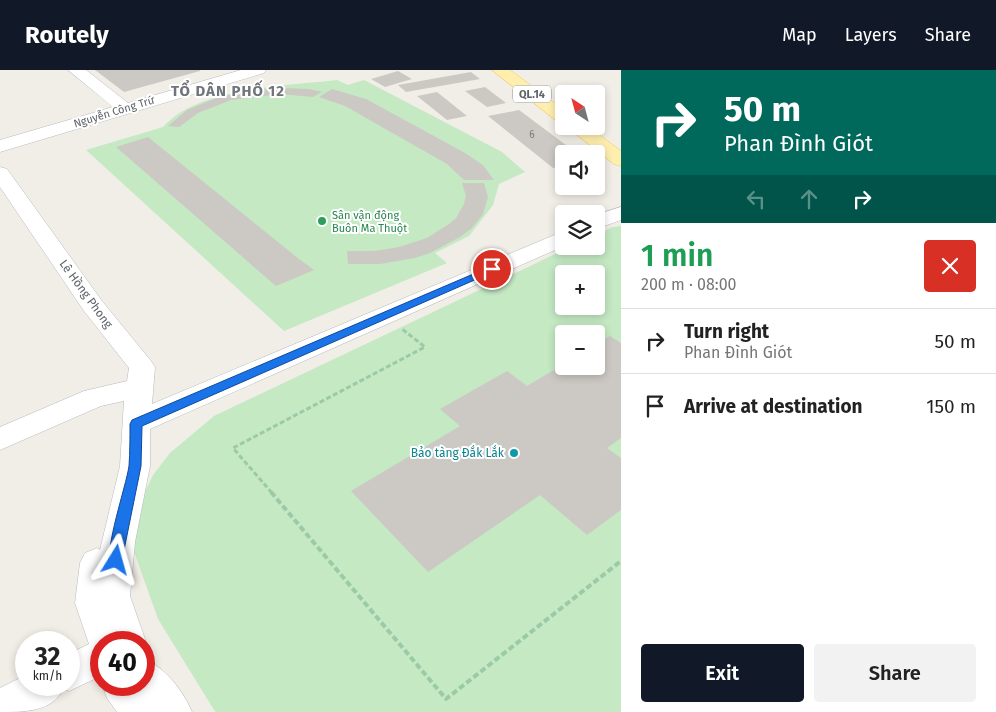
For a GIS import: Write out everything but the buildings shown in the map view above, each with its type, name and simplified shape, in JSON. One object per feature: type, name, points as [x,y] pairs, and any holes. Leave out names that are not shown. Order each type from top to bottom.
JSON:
[{"type":"main road","name":"QL.14","points":[[500,70],[555,111]]},
{"type":"main road","points":[[587,135],[621,160]]},
{"type":"street","points":[[76,70],[124,108]]},
{"type":"street","name":"Nguyễn Công Trứ","points":[[0,146],[245,71]]},
{"type":"street","name":"Lê Hồng Phong","points":[[0,173],[93,306],[142,367],[136,424],[135,466],[118,542],[112,596],[124,631]]},
{"type":"street","points":[[605,220],[621,213]]},
{"type":"street","points":[[136,424],[555,242]]},
{"type":"street","points":[[0,439],[94,398],[140,388]]},
{"type":"street","name":"Lê Hồng Phong","points":[[103,631],[94,603],[98,548],[116,463],[136,424]]},
{"type":"street","points":[[155,691],[172,712]]},
{"type":"street","points":[[0,709],[25,696]]},
{"type":"street","points":[[129,696],[140,712]]},
{"type":"path","points":[[385,316],[425,347],[233,448],[446,700],[621,561]]},
{"type":"path","points":[[616,565],[621,569]]},
{"type":"green space","name":"Sân vận động Buôn Ma Thuột","points":[[337,80],[348,85],[364,80],[502,152],[525,172],[499,184],[493,205],[469,236],[435,253],[447,263],[284,331],[86,150],[163,127],[179,114],[198,104],[220,96],[269,87]]},
{"type":"green space","points":[[621,226],[621,712],[216,712],[158,619],[132,546],[138,507],[153,475],[170,453],[214,416],[555,254],[605,255],[605,231]]},
{"type":"place","name":"Sân vận động Buôn Ma Thuột","points":[[322,221]]},
{"type":"place","name":"Bảo tàng Đắk Lắk","points":[[514,453]]},
{"type":"district","name":"TỔ DÂN PHỐ 12","points":[[228,91]]},
{"type":"route","points":[[116,560],[118,542],[135,466],[136,424],[492,269]]}]
